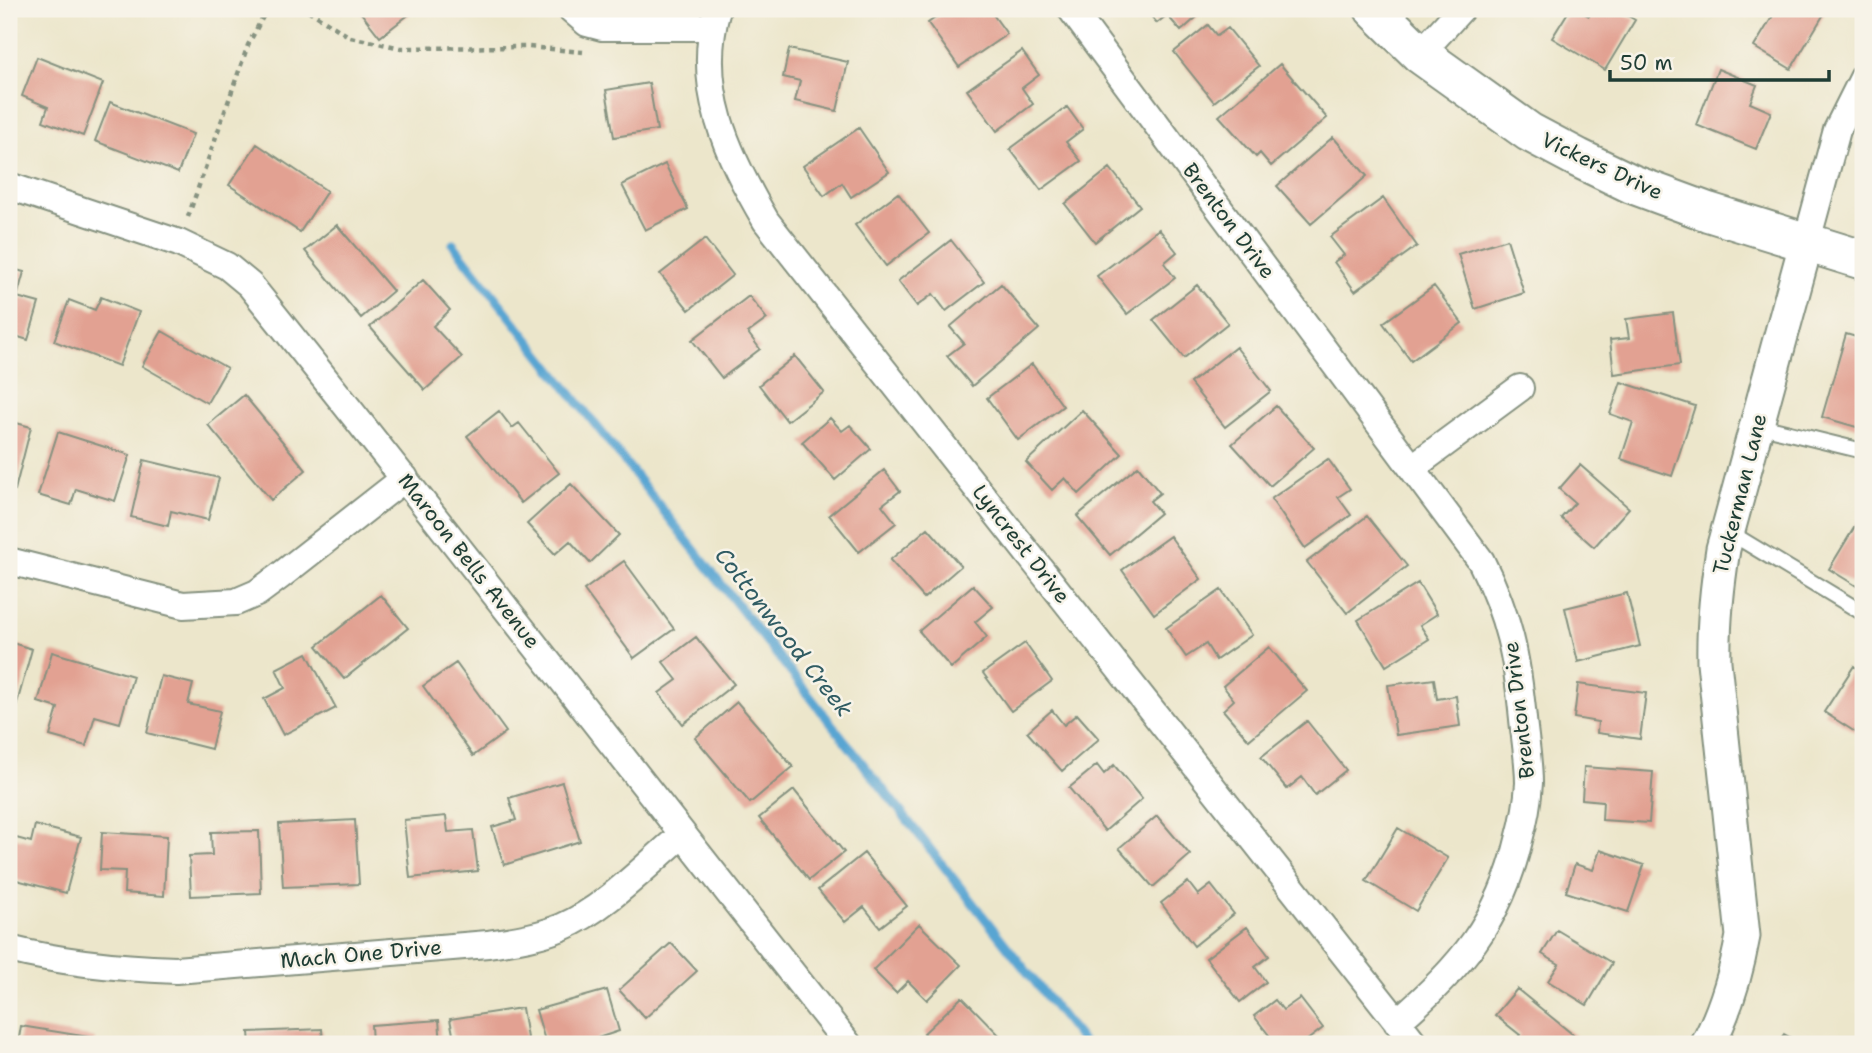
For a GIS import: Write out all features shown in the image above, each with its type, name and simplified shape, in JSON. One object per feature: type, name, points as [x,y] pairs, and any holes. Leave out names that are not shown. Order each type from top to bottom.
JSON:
[{"type":"main road","name":"Vickers Drive","points":[[1374,9],[1420,54],[1529,132],[1578,158],[1632,184],[1709,212],[1863,260]]},
{"type":"street","points":[[570,9],[586,23],[602,27],[714,18]]},
{"type":"street","name":"Brenton Drive","points":[[1071,9],[1413,467],[1481,561],[1500,598],[1512,638],[1519,677],[1529,783],[1513,869],[1495,909],[1466,954],[1435,989],[1397,1021]]},
{"type":"street","points":[[1420,54],[1461,9]]},
{"type":"street","name":"Lyncrest Drive","points":[[714,18],[710,82],[715,114],[737,171],[766,221],[1415,1044]]},
{"type":"street","name":"Tuckerman Lane","points":[[1708,1044],[1728,1001],[1743,936],[1714,662],[1713,626],[1717,589],[1728,531],[1837,130],[1863,78]]},
{"type":"street","name":"Maroon Bells Avenue","points":[[9,186],[179,243],[227,266],[250,285],[405,478],[848,1044]]},
{"type":"street","points":[[1413,467],[1520,388]]},
{"type":"street","points":[[9,561],[183,605],[236,602],[257,593],[405,478]]},
{"type":"street","name":"Mach One Drive","points":[[9,948],[83,963],[176,970],[488,944],[522,938],[563,926],[597,906],[682,835]]},
{"type":"lane","points":[[1757,425],[1863,451]]},
{"type":"lane","points":[[1728,531],[1863,613]]},
{"type":"path","points":[[179,243],[248,46],[267,9]]},
{"type":"path","points":[[298,9],[312,12],[350,37],[401,48],[529,47],[589,52]]},
{"type":"building","points":[[358,9],[416,9],[380,37]]},
{"type":"building","points":[[948,9],[989,9],[1007,34],[959,67],[928,23]]},
{"type":"building","points":[[1145,9],[1206,9],[1181,31],[1167,15],[1157,23]]},
{"type":"building","points":[[1570,9],[1589,16],[1594,9],[1616,9],[1635,20],[1605,70],[1552,38]]},
{"type":"building","points":[[1777,9],[1827,9],[1791,69],[1754,47]]},
{"type":"building","points":[[1208,25],[1217,36],[1228,28],[1259,66],[1214,102],[1174,52]]},
{"type":"building","points":[[789,49],[848,62],[837,111],[795,101],[800,81],[783,77]]},
{"type":"building","points":[[1022,51],[1039,75],[1022,88],[1033,104],[997,131],[967,90]]},
{"type":"building","points":[[37,57],[103,83],[83,136],[43,121],[48,107],[22,96]]},
{"type":"building","points":[[1280,64],[1327,118],[1271,166],[1260,153],[1256,157],[1219,116]]},
{"type":"building","points":[[1718,69],[1757,85],[1750,103],[1771,112],[1756,149],[1696,125]]},
{"type":"building","points":[[649,83],[657,130],[614,137],[606,90]]},
{"type":"building","points":[[110,102],[193,134],[178,173],[95,141]]},
{"type":"building","points":[[1067,107],[1083,129],[1066,142],[1081,161],[1041,190],[1010,149]]},
{"type":"building","points":[[859,128],[889,172],[851,197],[842,183],[824,196],[803,166]]},
{"type":"building","points":[[1333,137],[1367,176],[1311,224],[1277,186]]},
{"type":"building","points":[[257,144],[327,191],[300,232],[229,185]]},
{"type":"building","points":[[665,164],[688,209],[645,230],[622,185]]},
{"type":"building","points":[[1110,168],[1140,206],[1095,242],[1065,204]]},
{"type":"building","points":[[898,193],[929,233],[886,266],[855,225]]},
{"type":"building","points":[[1383,198],[1417,246],[1355,291],[1334,262],[1344,255],[1330,237]]},
{"type":"building","points":[[337,225],[393,291],[361,318],[305,251]]},
{"type":"building","points":[[1159,229],[1177,252],[1164,263],[1175,278],[1127,314],[1097,276]]},
{"type":"building","points":[[705,239],[733,275],[689,310],[660,274]]},
{"type":"building","points":[[1507,239],[1524,293],[1475,309],[1458,254]]},
{"type":"building","points":[[951,240],[984,282],[946,311],[933,294],[917,306],[898,281]]},
{"type":"building","points":[[9,268],[24,272],[17,297],[39,303],[28,340],[9,334]]},
{"type":"building","points":[[423,280],[450,310],[433,326],[462,357],[425,390],[370,327]]},
{"type":"building","points":[[1001,284],[1039,329],[972,386],[947,356],[964,343],[950,327]]},
{"type":"building","points":[[1197,285],[1228,323],[1184,358],[1153,320]]},
{"type":"building","points":[[1434,286],[1462,323],[1411,361],[1383,323]]},
{"type":"building","points":[[749,296],[767,319],[748,333],[760,349],[722,378],[692,340]]},
{"type":"building","points":[[101,297],[139,312],[119,366],[54,341],[69,300],[95,310]]},
{"type":"building","points":[[1673,313],[1680,365],[1614,374],[1610,340],[1629,338],[1626,319]]},
{"type":"building","points":[[162,331],[227,368],[207,403],[142,366]]},
{"type":"building","points":[[1846,334],[1863,339],[1863,429],[1822,417]]},
{"type":"building","points":[[1236,347],[1271,391],[1225,427],[1190,383]]},
{"type":"building","points":[[795,356],[824,392],[787,421],[759,385]]},
{"type":"building","points":[[1032,364],[1063,406],[1018,440],[987,398]]},
{"type":"building","points":[[1621,382],[1695,406],[1672,476],[1621,459],[1633,422],[1610,414]]},
{"type":"building","points":[[244,395],[306,470],[271,500],[208,425]]},
{"type":"building","points":[[1276,406],[1314,448],[1270,486],[1232,444]]},
{"type":"building","points":[[1082,410],[1122,454],[1079,494],[1065,478],[1052,490],[1026,462]]},
{"type":"building","points":[[499,411],[512,428],[519,423],[559,473],[521,503],[467,436]]},
{"type":"building","points":[[830,418],[842,431],[850,425],[871,449],[835,480],[802,442]]},
{"type":"building","points":[[9,421],[31,427],[15,490],[9,488]]},
{"type":"building","points":[[58,432],[130,455],[115,501],[76,489],[71,505],[38,495]]},
{"type":"building","points":[[1328,459],[1350,489],[1338,497],[1351,515],[1305,548],[1271,499]]},
{"type":"building","points":[[144,460],[219,478],[208,520],[171,511],[168,526],[131,517]]},
{"type":"building","points":[[1580,465],[1629,508],[1594,547],[1561,518],[1575,503],[1559,489]]},
{"type":"building","points":[[1138,466],[1160,493],[1150,501],[1160,513],[1110,555],[1077,516]]},
{"type":"building","points":[[884,470],[900,491],[882,505],[896,523],[859,552],[829,515]]},
{"type":"building","points":[[571,484],[619,535],[590,563],[570,541],[555,554],[527,524]]},
{"type":"building","points":[[1863,513],[1863,590],[1829,569]]},
{"type":"building","points":[[1367,516],[1407,566],[1347,613],[1307,562]]},
{"type":"building","points":[[928,528],[961,566],[924,598],[890,560]]},
{"type":"building","points":[[1170,536],[1201,579],[1154,614],[1122,570]]},
{"type":"building","points":[[624,561],[674,629],[634,658],[584,590]]},
{"type":"building","points":[[1418,583],[1437,614],[1420,625],[1429,639],[1386,666],[1358,620]]},
{"type":"building","points":[[973,585],[993,607],[975,622],[987,637],[951,668],[919,631]]},
{"type":"building","points":[[1221,590],[1252,635],[1216,660],[1206,644],[1186,657],[1166,628]]},
{"type":"building","points":[[1627,593],[1640,646],[1578,662],[1565,608]]},
{"type":"building","points":[[381,595],[408,628],[344,679],[317,646]]},
{"type":"building","points":[[696,637],[734,684],[683,724],[659,693],[677,680],[663,662]]},
{"type":"building","points":[[9,642],[32,649],[16,707],[9,705]]},
{"type":"building","points":[[1025,643],[1052,681],[1011,711],[983,673]]},
{"type":"building","points":[[1269,647],[1307,691],[1249,740],[1223,710],[1234,700],[1223,686]]},
{"type":"building","points":[[52,652],[133,676],[120,723],[95,716],[86,746],[50,736],[58,708],[38,702]]},
{"type":"building","points":[[307,653],[336,708],[283,735],[264,699],[285,688],[276,669]]},
{"type":"building","points":[[456,663],[506,732],[473,756],[423,686]]},
{"type":"building","points":[[1854,666],[1863,672],[1863,737],[1824,712]]},
{"type":"building","points":[[161,676],[193,684],[188,704],[220,711],[211,749],[147,733]]},
{"type":"building","points":[[1434,679],[1437,699],[1456,696],[1460,726],[1396,735],[1388,685]]},
{"type":"building","points":[[1578,684],[1646,693],[1640,739],[1597,733],[1598,722],[1574,718]]},
{"type":"building","points":[[737,702],[793,767],[750,803],[695,738]]},
{"type":"building","points":[[1052,710],[1064,725],[1077,714],[1099,739],[1062,771],[1027,732]]},
{"type":"building","points":[[1307,721],[1346,770],[1315,795],[1302,777],[1287,789],[1261,757]]},
{"type":"building","points":[[1097,765],[1104,774],[1114,765],[1142,799],[1105,831],[1069,788]]},
{"type":"building","points":[[1584,767],[1653,772],[1649,823],[1602,820],[1603,801],[1582,799]]},
{"type":"building","points":[[562,782],[580,841],[504,865],[492,827],[516,820],[509,798]]},
{"type":"building","points":[[794,790],[844,852],[809,880],[759,818]]},
{"type":"building","points":[[446,816],[448,832],[473,830],[478,871],[410,878],[404,820]]},
{"type":"building","points":[[1157,816],[1190,855],[1153,887],[1119,848]]},
{"type":"building","points":[[355,820],[359,884],[283,887],[279,824]]},
{"type":"building","points":[[35,825],[81,837],[66,893],[9,878],[9,836],[31,842]]},
{"type":"building","points":[[1398,828],[1448,858],[1416,911],[1366,881]]},
{"type":"building","points":[[259,831],[261,893],[191,896],[189,856],[212,855],[211,832]]},
{"type":"building","points":[[102,832],[167,836],[164,896],[124,893],[125,871],[100,870]]},
{"type":"building","points":[[1600,850],[1644,865],[1628,912],[1566,892],[1575,864],[1593,870]]},
{"type":"building","points":[[864,853],[907,906],[880,927],[864,907],[845,922],[818,890]]},
{"type":"building","points":[[1188,882],[1198,895],[1211,885],[1234,914],[1194,946],[1161,903]]},
{"type":"building","points":[[919,924],[961,965],[927,1000],[908,981],[896,993],[873,970]]},
{"type":"building","points":[[1247,927],[1269,956],[1255,967],[1266,982],[1240,1002],[1206,958]]},
{"type":"building","points":[[1557,930],[1612,963],[1587,1005],[1548,981],[1559,964],[1542,954]]},
{"type":"building","points":[[671,943],[697,971],[645,1018],[619,990]]},
{"type":"building","points":[[1517,989],[1577,1038],[1572,1044],[1513,1044],[1520,1035],[1495,1015]]},
{"type":"building","points":[[607,990],[619,1031],[598,1038],[600,1044],[571,1044],[570,1041],[546,1044],[536,1010]]},
{"type":"building","points":[[962,997],[1008,1044],[935,1044],[924,1033]]},
{"type":"building","points":[[1300,998],[1323,1028],[1302,1044],[1276,1044],[1254,1016],[1275,1000],[1283,1010]]},
{"type":"building","points":[[522,1008],[528,1044],[455,1044],[450,1019]]},
{"type":"building","points":[[439,1020],[441,1044],[372,1044],[371,1025]]},
{"type":"building","points":[[21,1026],[95,1038],[94,1044],[18,1044]]},
{"type":"building","points":[[322,1029],[323,1044],[250,1044],[249,1032]]},
{"type":"building","points":[[1784,1034],[1802,1044],[1777,1044]]},
{"type":"waterway","name":"Cottonwood Creek","points":[[453,244],[1084,1044]]}]
